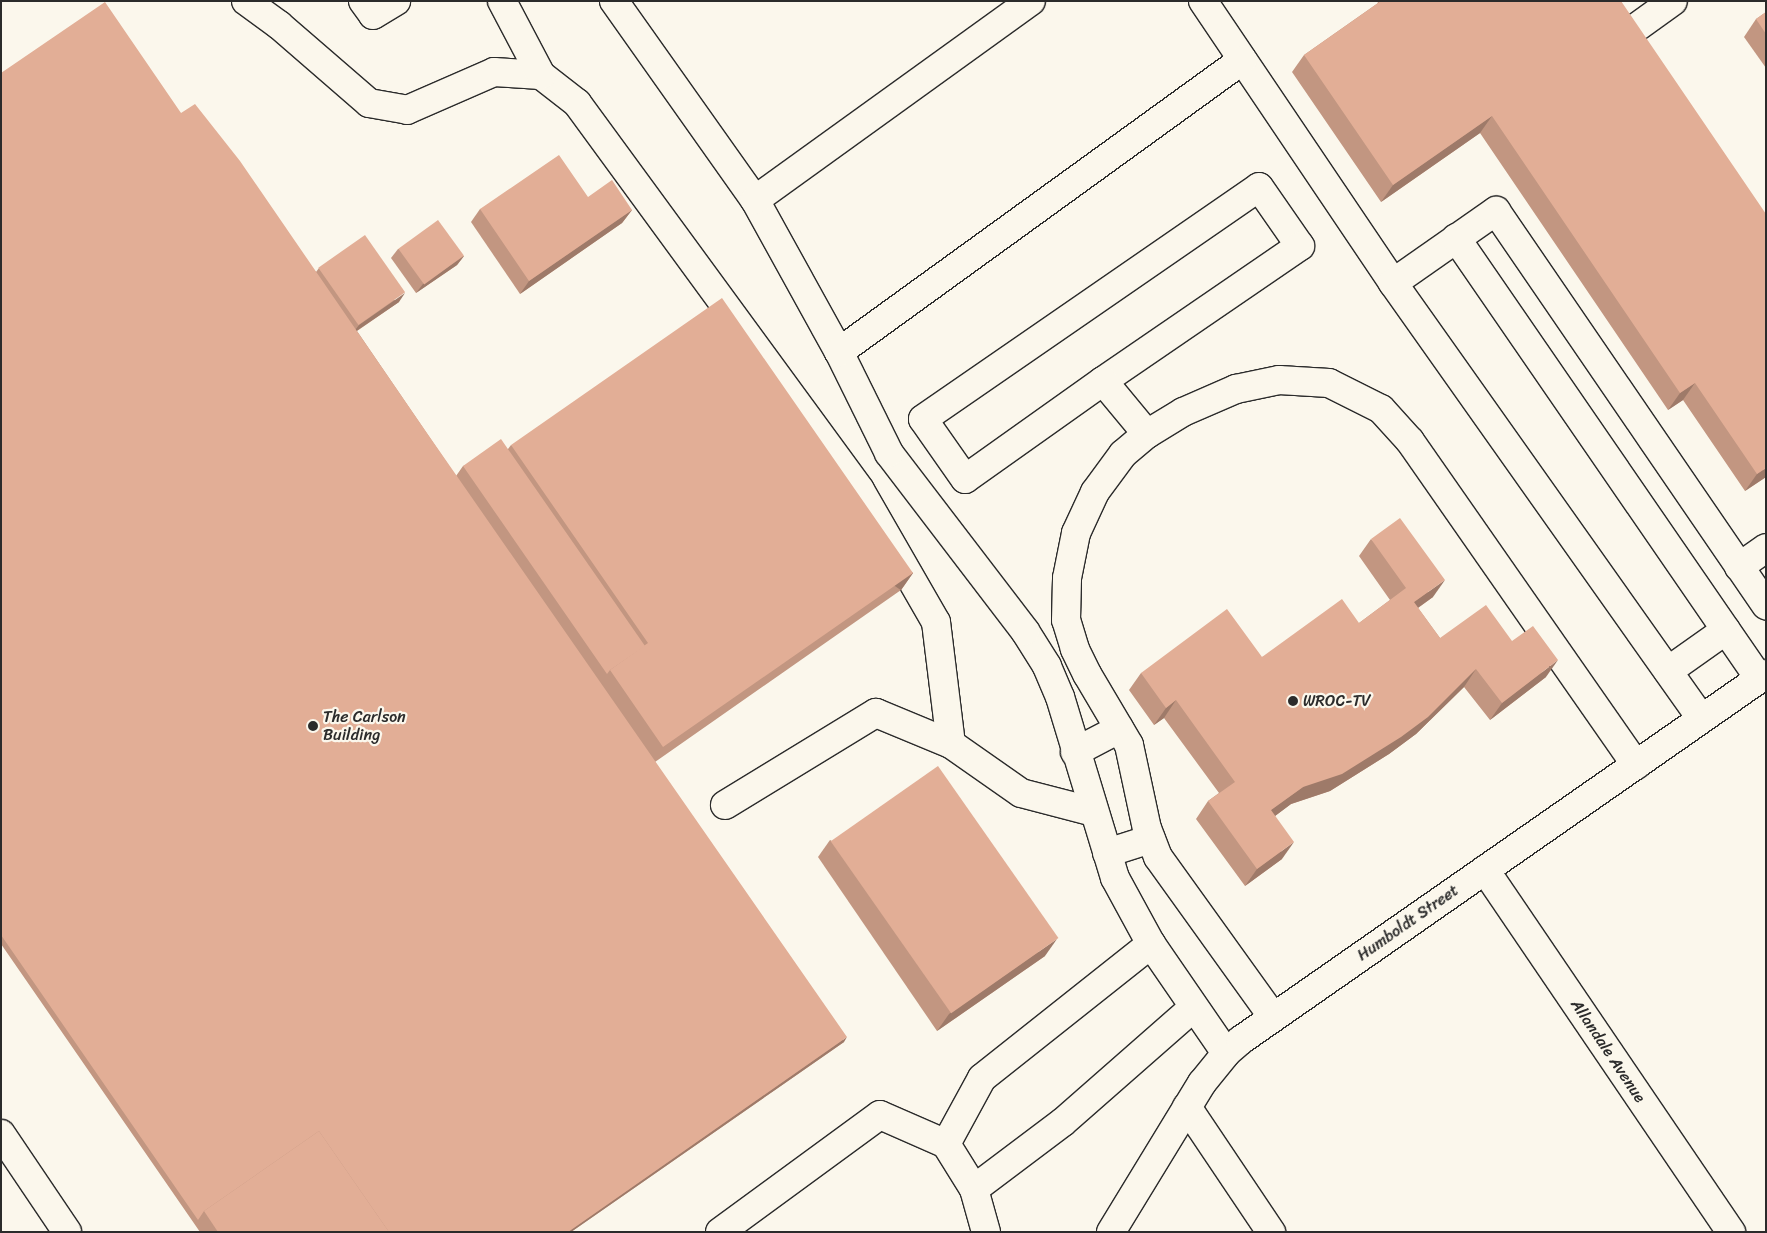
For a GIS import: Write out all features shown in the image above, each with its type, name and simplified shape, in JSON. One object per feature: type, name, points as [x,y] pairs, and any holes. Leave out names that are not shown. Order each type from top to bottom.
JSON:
[{"type":"street","points":[[246,1],[279,25],[369,103],[407,110],[494,72],[540,75]]},
{"type":"street","points":[[362,1],[373,15],[396,1]]},
{"type":"street","points":[[502,1],[540,75],[577,103],[860,490],[936,622],[951,744]]},
{"type":"street","points":[[614,1],[755,200],[839,352],[889,453],[1024,631],[1047,666],[1060,697],[1075,752],[1115,878],[1151,944],[1226,1053]]},
{"type":"street","points":[[755,200],[1031,1]]},
{"type":"street","points":[[1203,1],[1393,283],[1701,718]]},
{"type":"street","points":[[1637,27],[1673,1]]},
{"type":"street","points":[[839,352],[1243,60]]},
{"type":"street","points":[[1259,187],[1300,246],[1103,381],[965,479],[923,419],[1259,187]]},
{"type":"street","points":[[1393,283],[1496,211],[1766,606]]},
{"type":"street","points":[[1456,238],[1726,630],[1762,676]]},
{"type":"street","points":[[1273,1018],[1158,857],[1151,839],[1128,745],[1076,649],[1066,620],[1067,578],[1076,533],[1095,492],[1123,454],[1147,434],[1183,412],[1236,389],[1279,380],[1330,383],[1381,409],[1410,441],[1636,764]]},
{"type":"street","points":[[1103,381],[1147,434]]},
{"type":"street","points":[[1739,567],[1766,548]]},
{"type":"street","points":[[1668,672],[1726,630]]},
{"type":"street","name":"Humboldt Street","points":[[1111,1232],[1186,1107],[1226,1053],[1273,1018],[1762,676]]},
{"type":"street","points":[[726,805],[876,713],[951,744],[1021,793],[1094,812]]},
{"type":"street","points":[[1075,752],[1119,729]]},
{"type":"street","points":[[1107,853],[1151,839]]},
{"type":"street","name":"Allandale Avenue","points":[[1485,870],[1731,1232]]},
{"type":"street","points":[[946,1144],[982,1078],[1151,944]]},
{"type":"street","points":[[974,1189],[1063,1122],[1194,1007]]},
{"type":"street","points":[[1186,1107],[1271,1232]]},
{"type":"street","points":[[720,1232],[880,1115],[946,1144],[974,1189],[986,1232]]},
{"type":"street","points":[[1,1134],[67,1232]]},
{"type":"building","points":[[1381,1],[1621,1],[1766,214],[1766,468],[1757,474],[1695,383],[1680,393],[1492,116],[1393,185],[1304,55]]},
{"type":"building","name":"The Carlson Building","points":[[105,2],[181,113],[195,104],[240,161],[847,1037],[568,1232],[389,1232],[319,1131],[204,1211],[198,1220],[1,935],[1,73]]},
{"type":"building","points":[[1766,12],[1766,34],[1756,19]]},
{"type":"building","points":[[559,155],[588,197],[612,180],[632,210],[529,281],[480,209]]},
{"type":"building","points":[[438,220],[464,256],[424,284],[398,249]]},
{"type":"building","points":[[365,235],[405,292],[358,325],[318,268]]},
{"type":"building","points":[[722,298],[913,573],[663,747],[610,670],[648,643],[511,445]]},
{"type":"building","points":[[501,439],[645,646],[607,674],[463,466]]},
{"type":"building","name":"WROC-TV","points":[[1400,518],[1445,580],[1414,602],[1440,638],[1486,605],[1512,641],[1533,626],[1558,660],[1502,703],[1476,669],[1428,717],[1401,737],[1342,774],[1303,787],[1271,810],[1294,842],[1257,869],[1208,801],[1235,782],[1176,700],[1166,708],[1141,673],[1227,609],[1262,657],[1342,599],[1359,623],[1406,588],[1371,539]]},
{"type":"building","points":[[938,766],[1058,938],[951,1013],[831,841]]},
{"type":"building","points":[[319,1131],[389,1232],[218,1232],[204,1211]]},
{"type":"place","name":"WROC-TV","points":[[1293,701]]},
{"type":"place","name":"The Carlson Building","points":[[313,726]]}]
